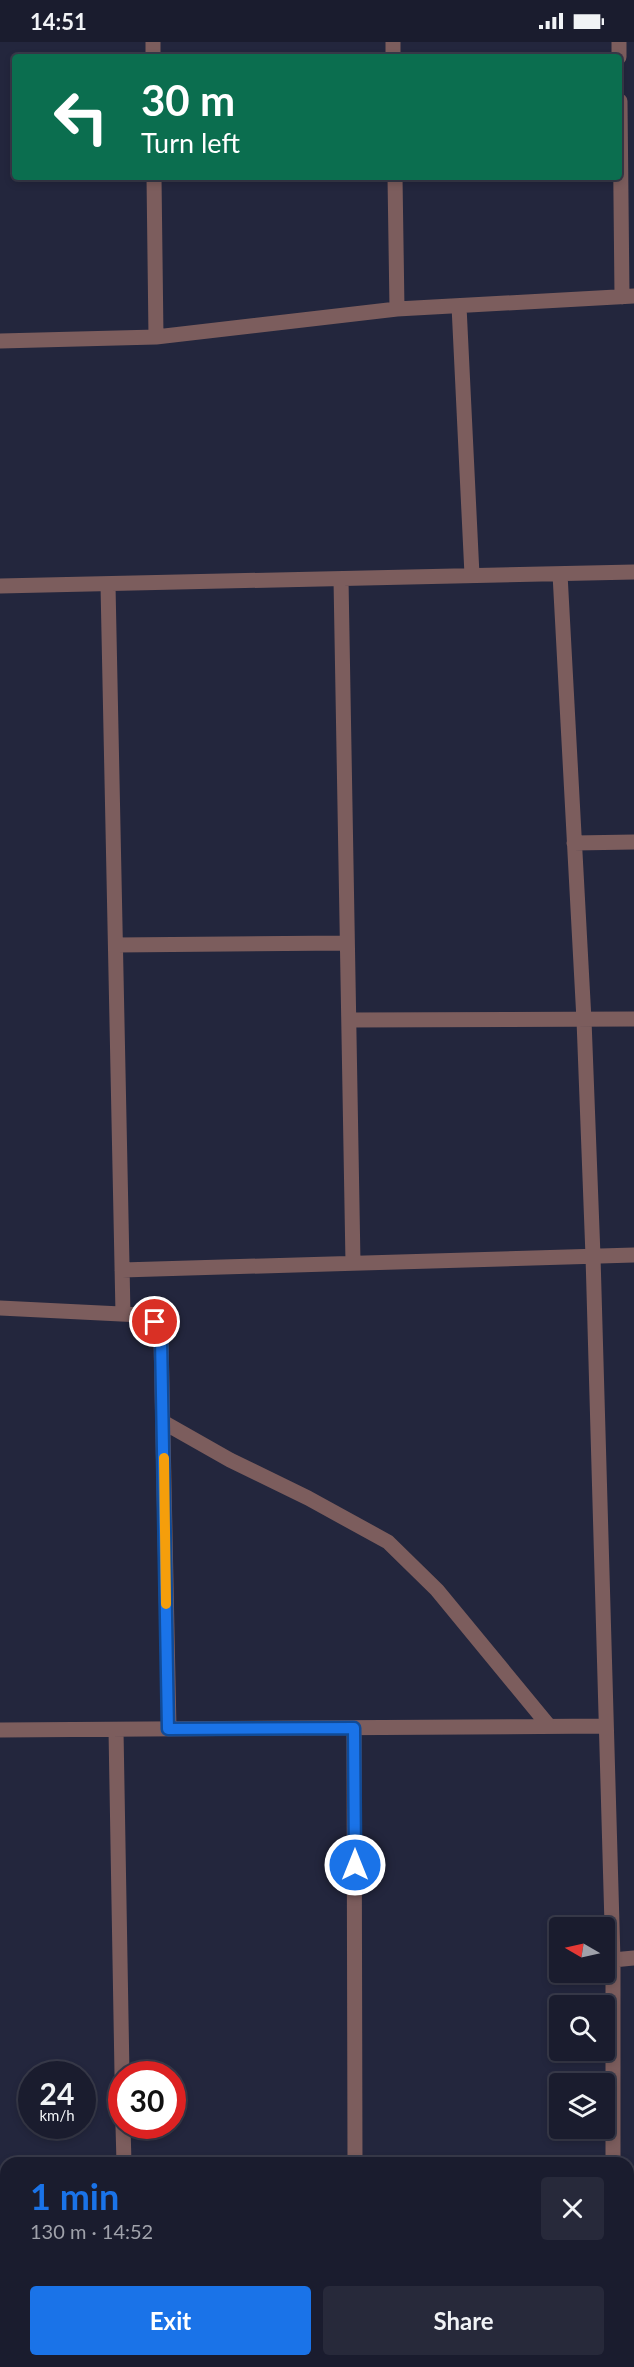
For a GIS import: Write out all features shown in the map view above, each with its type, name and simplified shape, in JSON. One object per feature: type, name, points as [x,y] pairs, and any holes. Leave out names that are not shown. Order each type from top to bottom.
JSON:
[{"type":"street","points":[[0,341],[156,337],[396,309],[628,297],[622,150]]},
{"type":"street","points":[[154,180],[156,337]]},
{"type":"street","points":[[395,180],[396,309]]},
{"type":"street","points":[[459,306],[472,575]]},
{"type":"street","points":[[0,586],[634,572]]},
{"type":"street","points":[[560,574],[584,1020],[612,1917]]},
{"type":"street","points":[[341,579],[353,1263]]},
{"type":"street","points":[[108,585],[123,1314]]},
{"type":"street","points":[[574,843],[634,842]]},
{"type":"street","points":[[116,945],[347,943]]},
{"type":"street","points":[[349,1020],[634,1019]]},
{"type":"street","points":[[122,1270],[634,1255]]},
{"type":"street","points":[[0,1308],[141,1315],[155,1322],[161,1338],[168,1729]]},
{"type":"street","points":[[163,1422],[230,1460],[308,1498],[388,1542],[437,1590],[549,1726]]},
{"type":"street","points":[[0,1730],[606,1726]]},
{"type":"street","points":[[354,1728],[355,2157]]},
{"type":"street","points":[[116,1730],[122,2061]]},
{"type":"street","points":[[615,1960],[634,1958]]},
{"type":"street","points":[[613,1983],[613,2157]]},
{"type":"street","points":[[123,2139],[124,2157]]},
{"type":"slow traffic","points":[[164,1458],[166,1604]]},
{"type":"route","points":[[155,1322],[161,1338],[168,1729],[354,1728],[355,1865]]}]
